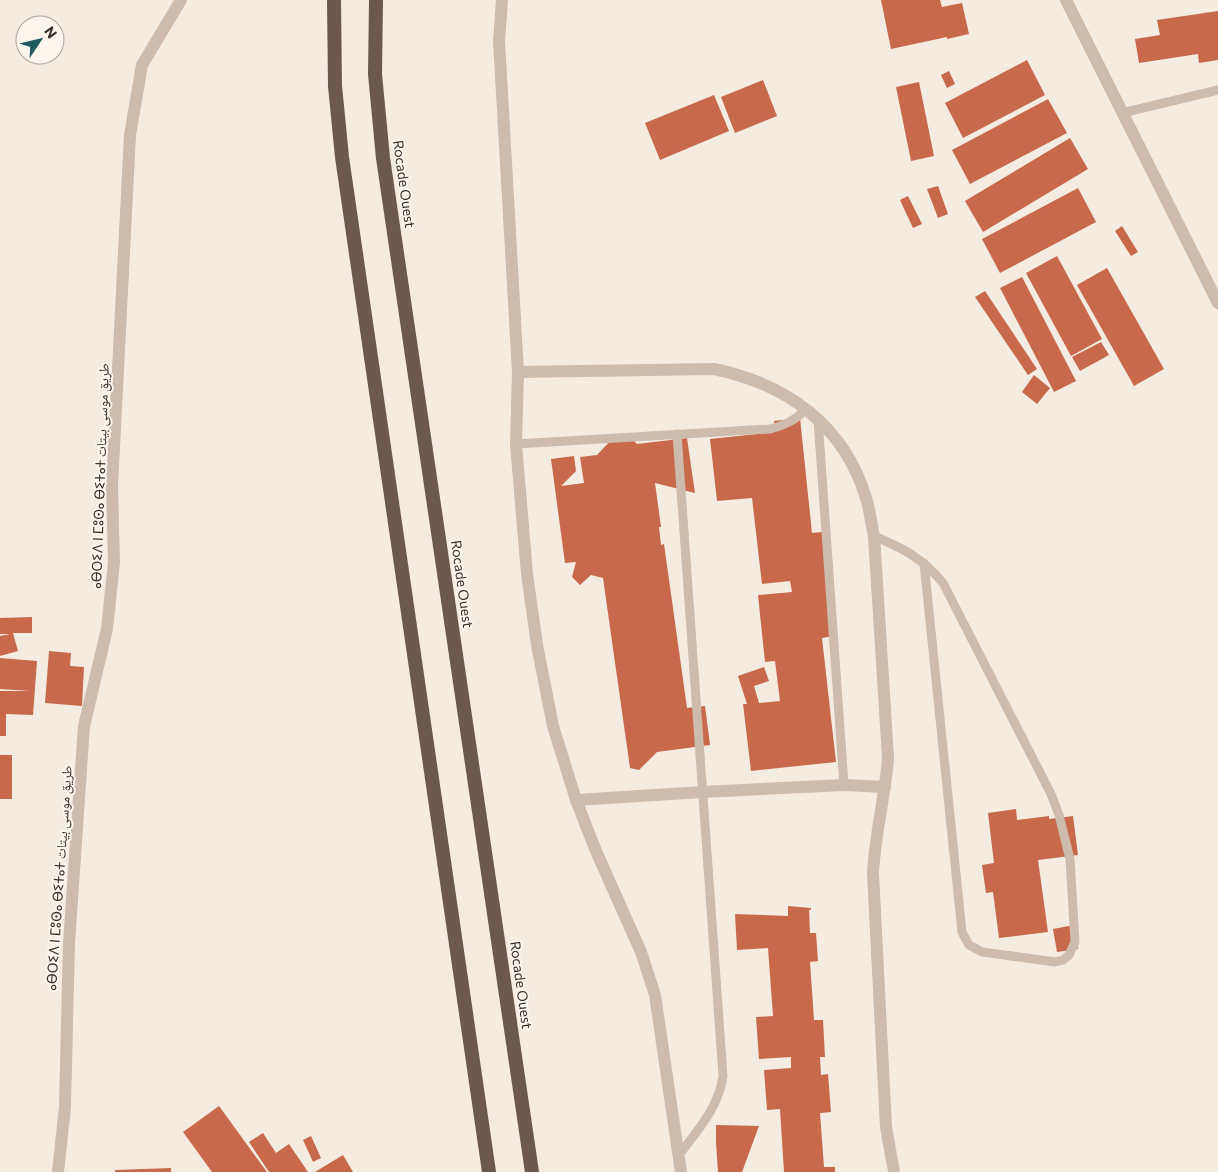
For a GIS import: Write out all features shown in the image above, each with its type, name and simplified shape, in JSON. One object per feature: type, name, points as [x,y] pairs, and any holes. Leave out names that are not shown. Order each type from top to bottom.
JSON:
[{"type":"highway","points":[[334,0],[335,86],[342,157],[489,1172]]},
{"type":"highway","name":"Rocade Ouest","points":[[376,0],[375,74],[383,158],[532,1172]]},
{"type":"street","name":"ⴰⴱⵔⵉⴷ ⵏ ⵎⵓⵙⴰ ⴱⵉⵜⴰⵜ طريق موسى بيتات","points":[[58,1172],[65,1107],[69,943],[84,726],[106,629],[114,562],[112,486],[130,135],[142,65],[181,0]]},
{"type":"street","points":[[502,0],[499,41],[518,372],[516,444],[527,574],[538,645],[554,726],[576,800],[649,973],[659,1017],[681,1172]]},
{"type":"street","points":[[1066,0],[1218,303]]},
{"type":"street","points":[[518,372],[714,369],[737,374],[781,392],[806,409],[818,420],[848,457],[859,478],[867,500],[874,536],[888,758],[885,788],[876,837],[873,873],[886,1127],[894,1172]]},
{"type":"street","points":[[576,800],[844,785],[885,788]]},
{"type":"lane","points":[[1122,113],[1218,90]]},
{"type":"lane","points":[[516,444],[770,429],[793,421],[806,409]]},
{"type":"lane","points":[[818,420],[844,785]]},
{"type":"lane","points":[[677,434],[723,1076],[714,1107],[679,1156]]},
{"type":"lane","points":[[874,536],[905,550],[924,563],[943,583],[1042,773],[1059,815],[1070,859],[1075,935],[1073,949],[1063,960],[1056,962],[982,952],[969,945],[962,932],[924,563]]},
{"type":"building","points":[[881,0],[940,0],[942,7],[962,3],[969,34],[891,49]]},
{"type":"building","points":[[1218,11],[1218,60],[1199,63],[1198,54],[1139,63],[1135,39],[1160,35],[1157,20]]},
{"type":"building","points":[[1027,60],[1045,95],[963,138],[945,103]]},
{"type":"building","points":[[949,71],[955,84],[947,88],[941,75]]},
{"type":"building","points":[[763,80],[777,116],[735,133],[721,97]]},
{"type":"building","points":[[919,82],[934,156],[911,161],[896,87]]},
{"type":"building","points":[[714,95],[729,131],[660,160],[645,123]]},
{"type":"building","points":[[1048,99],[1067,133],[970,184],[952,150]]},
{"type":"building","points":[[1070,138],[1088,169],[983,232],[965,201]]},
{"type":"building","points":[[938,186],[948,214],[938,218],[927,189]]},
{"type":"building","points":[[1078,188],[1096,222],[1000,273],[982,239]]},
{"type":"building","points":[[908,196],[922,224],[913,228],[900,200]]},
{"type":"building","points":[[1122,226],[1138,252],[1131,256],[1115,231]]},
{"type":"building","points":[[1057,256],[1102,339],[1071,356],[1026,273]]},
{"type":"building","points":[[1107,268],[1164,369],[1134,386],[1077,285]]},
{"type":"building","points":[[1022,277],[1076,381],[1054,392],[1000,288]]},
{"type":"building","points":[[985,291],[1037,369],[1028,375],[975,297]]},
{"type":"building","points":[[1101,342],[1109,355],[1080,371],[1072,357]]},
{"type":"building","points":[[1034,375],[1050,388],[1037,404],[1022,392]]},
{"type":"building","points":[[800,418],[812,533],[822,532],[834,636],[822,638],[836,762],[751,771],[743,704],[747,704],[738,676],[764,667],[769,681],[754,686],[759,703],[780,701],[775,661],[765,662],[758,595],[792,592],[790,581],[762,584],[752,498],[717,501],[710,439],[775,432],[774,421]]},
{"type":"building","points":[[626,433],[637,444],[687,438],[695,493],[655,483],[661,527],[659,527],[661,545],[664,544],[687,708],[705,706],[710,745],[657,752],[639,770],[630,768],[603,578],[591,575],[580,585],[572,577],[576,562],[565,563],[551,459],[574,456],[576,471],[561,486],[584,483],[580,457],[597,455],[617,434]]},
{"type":"building","points":[[32,617],[32,633],[13,633],[18,651],[0,656],[0,636],[10,634],[0,634],[0,618]]},
{"type":"building","points":[[49,651],[71,653],[70,666],[84,667],[82,706],[45,703]]},
{"type":"building","points":[[0,658],[37,661],[33,715],[6,714],[6,736],[0,736],[0,691],[30,691],[0,689]]},
{"type":"building","points":[[0,755],[12,755],[12,799],[0,799]]},
{"type":"building","points":[[1016,809],[1017,820],[1049,816],[1049,819],[1073,816],[1078,855],[1038,860],[1048,932],[999,938],[993,892],[986,893],[982,865],[994,863],[988,813]]},
{"type":"building","points":[[788,906],[811,908],[809,910],[810,933],[816,933],[818,961],[810,962],[814,1020],[823,1020],[825,1057],[820,1057],[821,1075],[828,1074],[831,1112],[820,1113],[824,1167],[835,1167],[835,1172],[784,1172],[780,1109],[767,1110],[764,1070],[791,1068],[791,1057],[759,1059],[756,1017],[773,1016],[768,948],[737,950],[735,914],[788,916]]},
{"type":"building","points":[[1074,925],[1078,949],[1057,952],[1053,929]]},
{"type":"building","points":[[219,1106],[267,1172],[212,1172],[183,1132]]},
{"type":"building","points":[[716,1125],[759,1126],[742,1172],[718,1172]]},
{"type":"building","points":[[263,1133],[276,1153],[289,1144],[308,1172],[269,1172],[249,1142]]},
{"type":"building","points":[[311,1136],[321,1158],[313,1162],[303,1140]]},
{"type":"building","points":[[343,1155],[353,1172],[315,1172]]},
{"type":"building","points":[[171,1168],[171,1172],[115,1172],[115,1170]]}]
